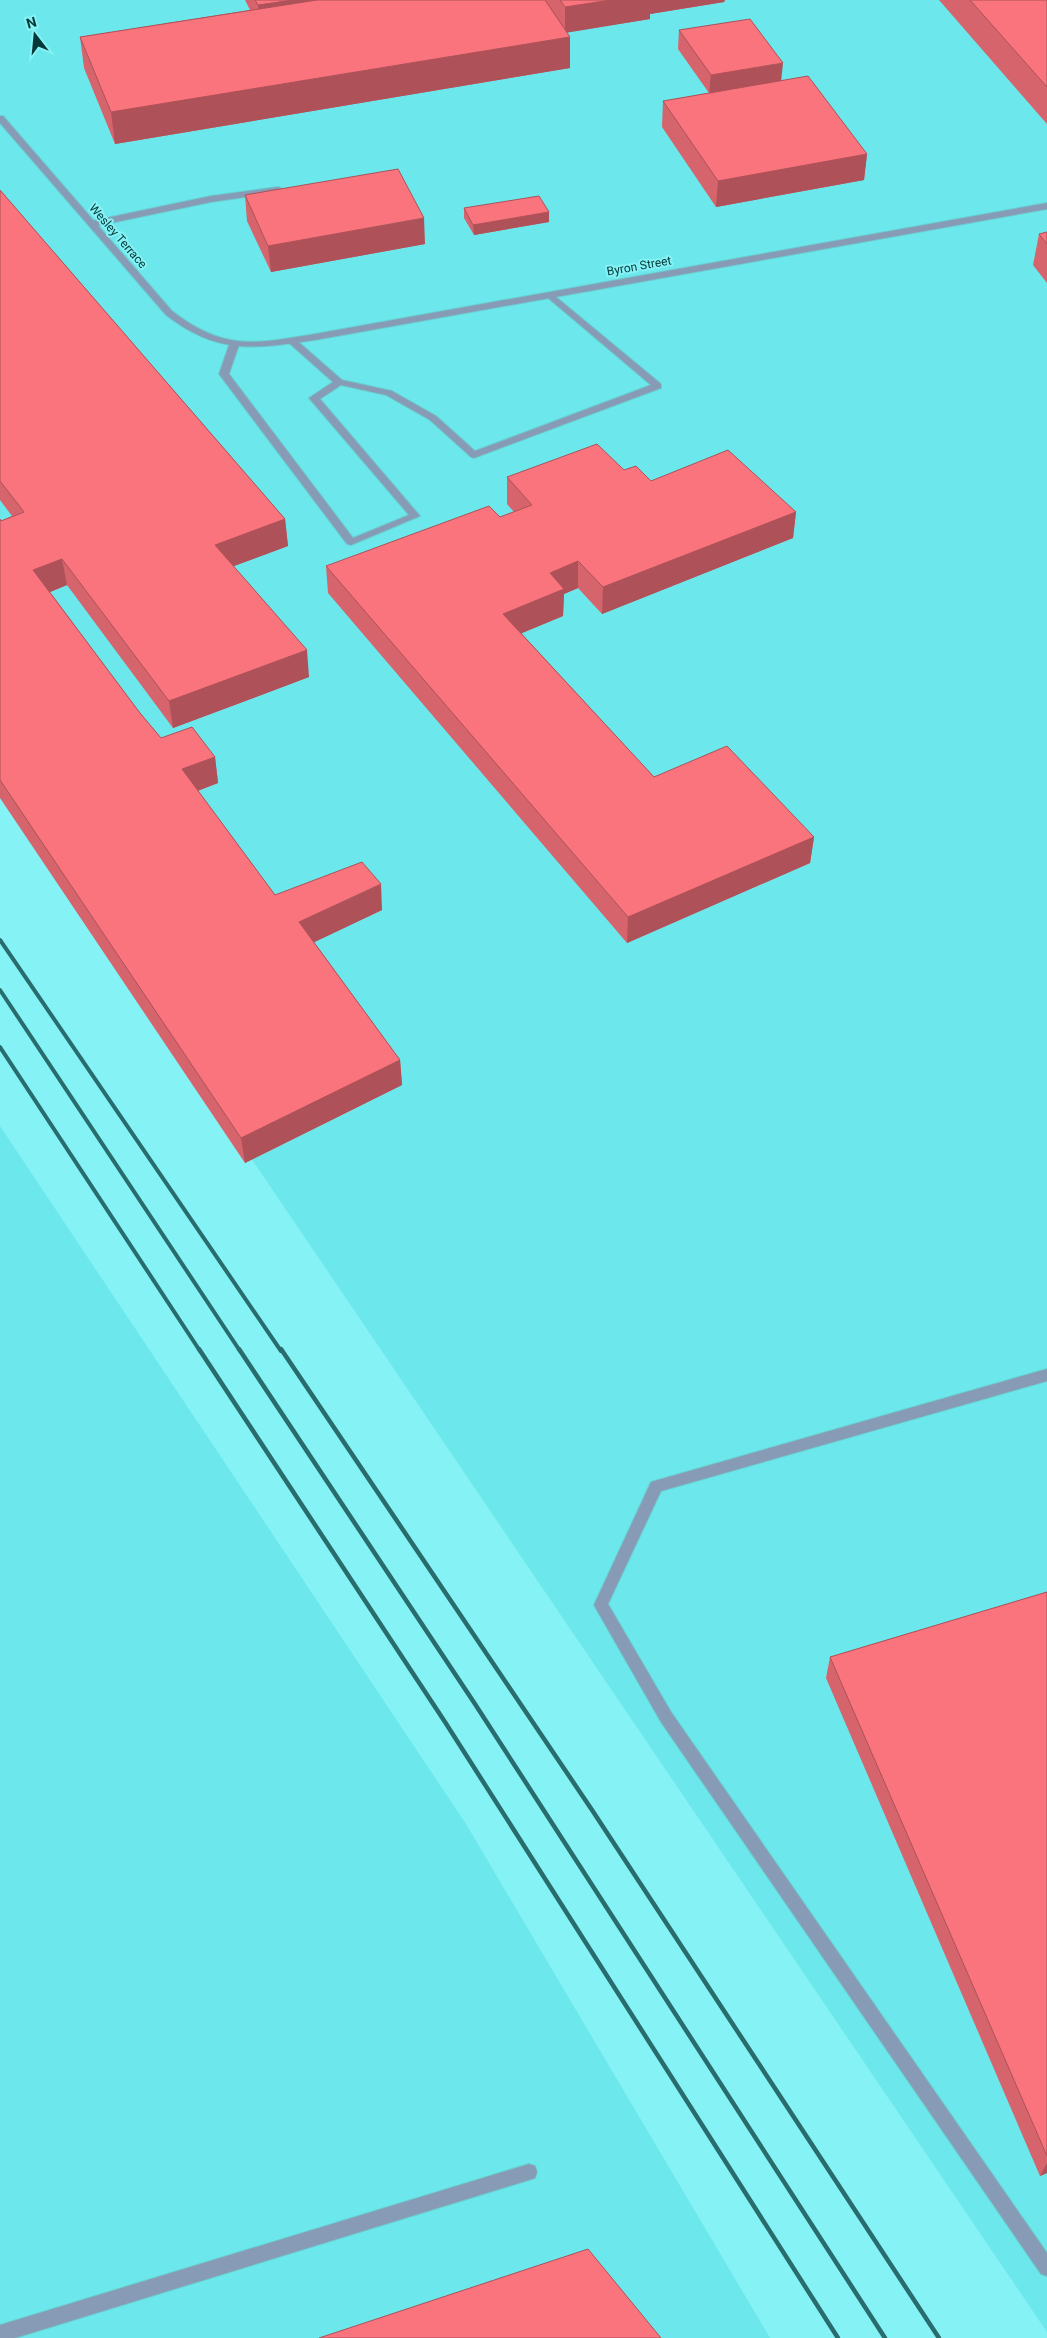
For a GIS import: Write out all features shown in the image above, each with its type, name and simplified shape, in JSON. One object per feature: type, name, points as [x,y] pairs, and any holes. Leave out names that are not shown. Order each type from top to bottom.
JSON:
[{"type":"street","name":"Wesley Terrace","points":[[0,118],[168,313],[186,328],[207,338],[234,345]]},
{"type":"street","points":[[92,224],[211,199],[286,189]]},
{"type":"street","name":"Byron Street","points":[[234,345],[292,340],[1047,206]]},
{"type":"street","points":[[292,340],[339,382],[389,393],[433,418],[474,455],[658,386],[550,295]]},
{"type":"street","points":[[234,345],[224,374],[351,542],[415,516],[314,398],[339,382]]},
{"type":"street","points":[[1047,1375],[656,1486],[601,1605],[666,1717],[1047,2268]]},
{"type":"street","points":[[0,2334],[529,2172]]},
{"type":"shaded area","points":[[0,0],[1047,0],[1047,2332],[0,788]]},
{"type":"shaded area","points":[[0,1126],[466,1824],[770,2338],[0,2338]]},
{"type":"building","points":[[255,0],[293,0],[258,5]]},
{"type":"building","points":[[317,0],[545,0],[570,37],[111,112],[80,37]]},
{"type":"building","points":[[560,0],[611,0],[565,7]]},
{"type":"building","points":[[970,0],[1047,0],[1047,87]]},
{"type":"building","points":[[750,19],[783,63],[711,75],[679,30]]},
{"type":"building","points":[[808,76],[867,154],[718,181],[663,101]]},
{"type":"building","points":[[398,169],[424,218],[268,246],[245,195]]},
{"type":"building","points":[[0,190],[285,519],[215,545],[307,650],[169,701],[62,559],[33,570],[140,713],[161,738],[192,727],[215,757],[182,769],[275,895],[362,862],[381,884],[299,922],[400,1060],[241,1138],[0,780],[0,519],[1,521],[24,512],[0,481]]},
{"type":"building","points":[[539,196],[549,212],[473,225],[464,208]]},
{"type":"building","points":[[1047,232],[1047,244],[1039,234]]},
{"type":"building","points":[[597,444],[624,470],[636,466],[651,481],[728,450],[796,512],[603,587],[578,561],[550,573],[564,589],[503,614],[654,777],[727,746],[814,837],[628,917],[326,566],[489,506],[500,517],[532,505],[507,477]]},
{"type":"building","points":[[1047,1592],[1047,2156],[830,1657]]},
{"type":"building","points":[[588,2249],[661,2338],[319,2338]]},
{"type":"railway","points":[[0,940],[281,1351]]},
{"type":"railway","points":[[0,990],[240,1351]]},
{"type":"railway","points":[[0,1047],[200,1351]]},
{"type":"railway","points":[[199,1349],[445,1722],[838,2338]]},
{"type":"railway","points":[[239,1349],[475,1704],[885,2338]]},
{"type":"railway","points":[[281,1349],[592,1810],[939,2338]]}]
